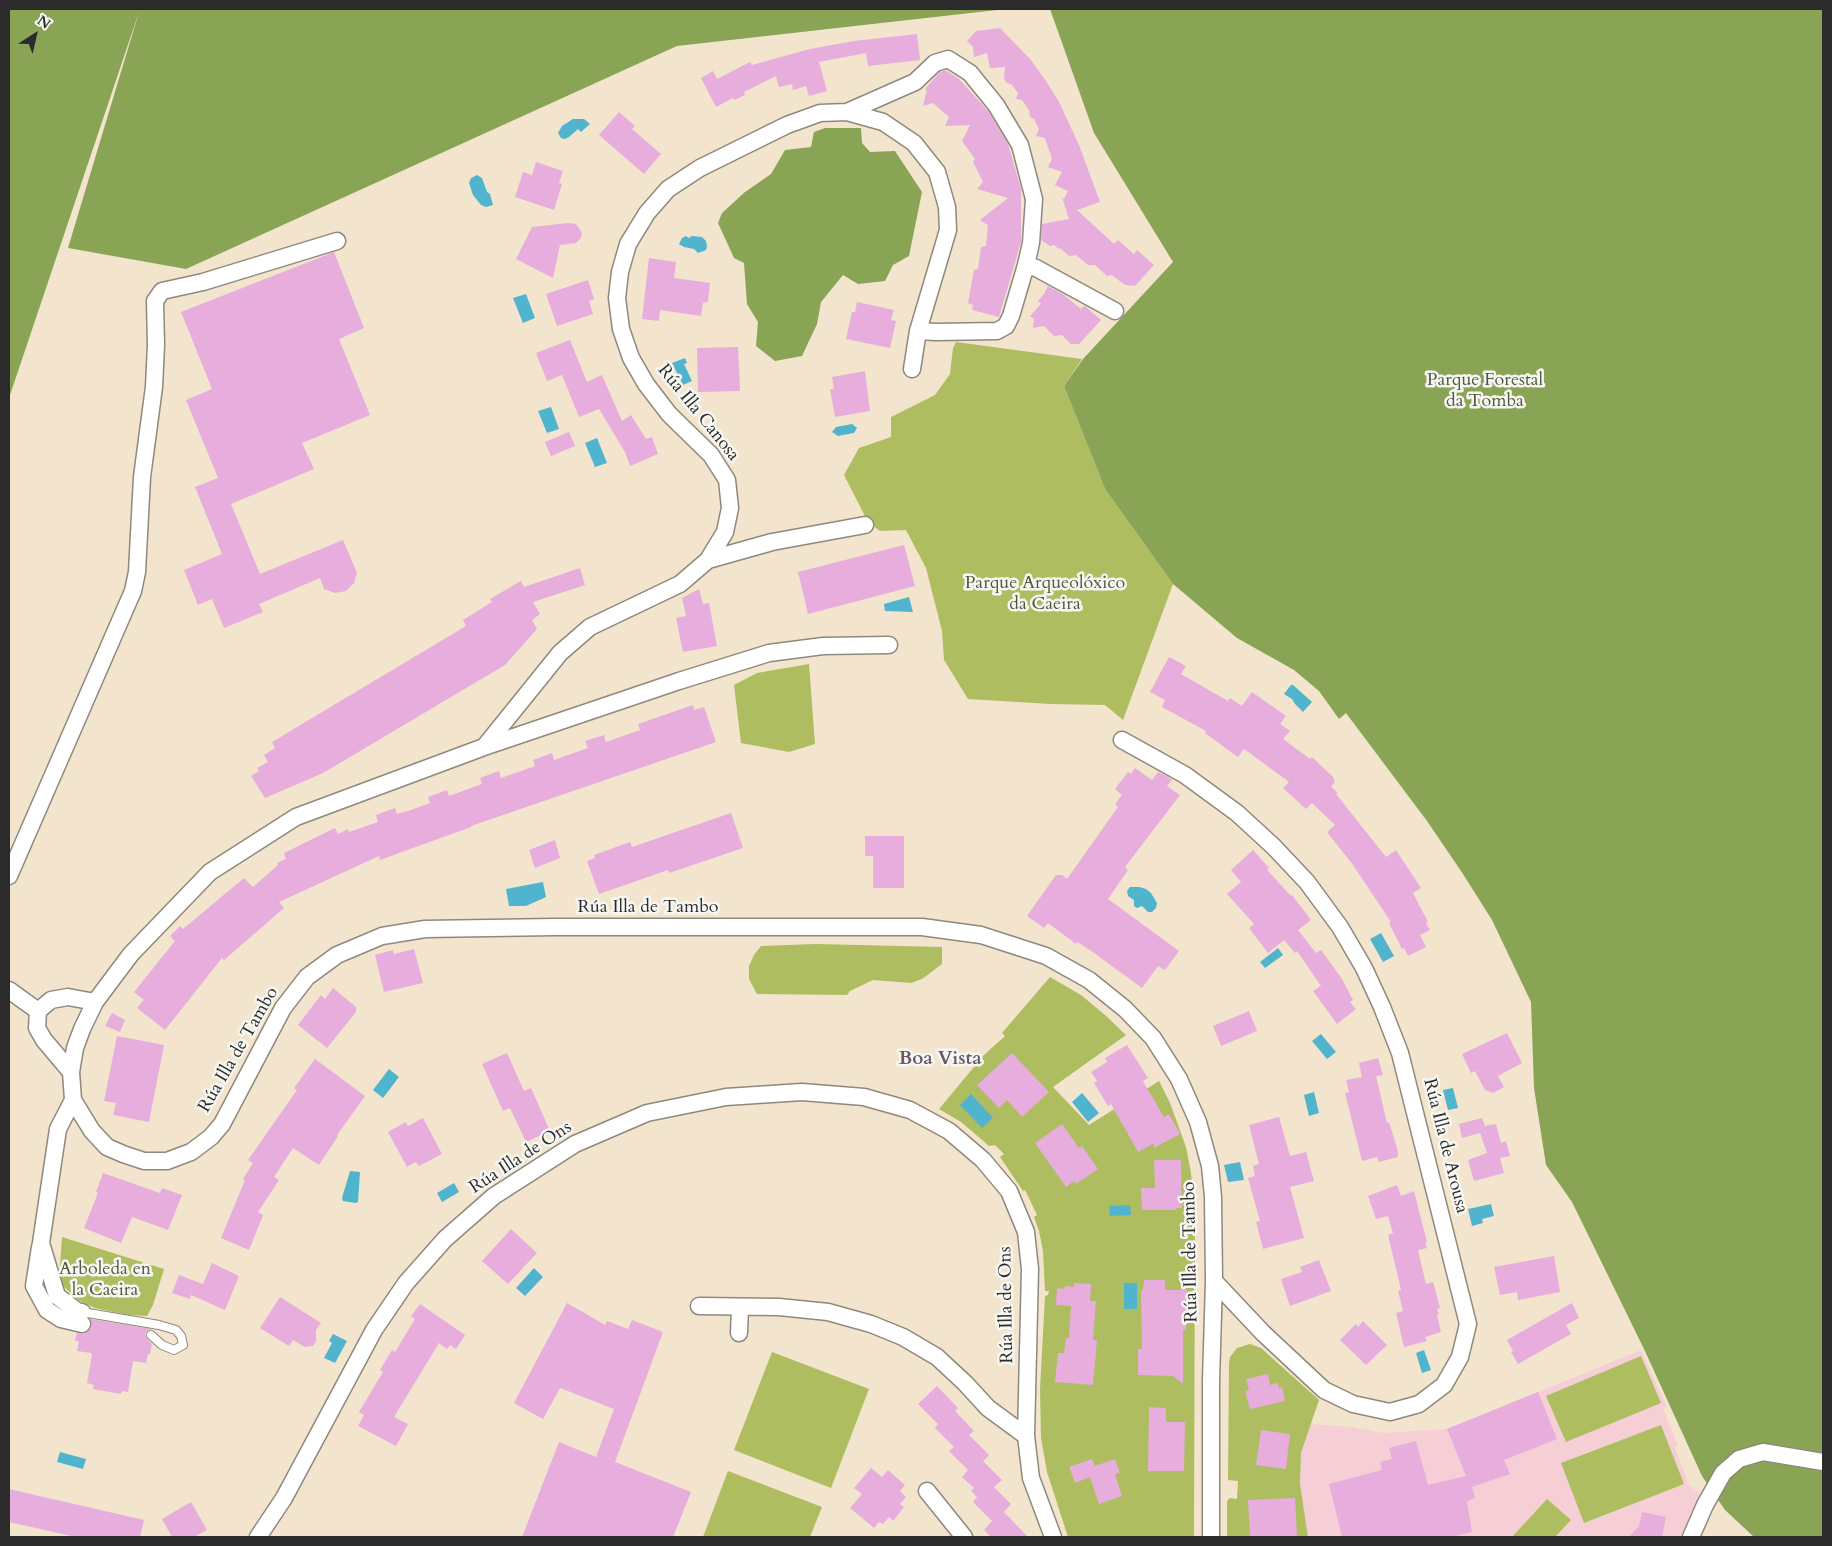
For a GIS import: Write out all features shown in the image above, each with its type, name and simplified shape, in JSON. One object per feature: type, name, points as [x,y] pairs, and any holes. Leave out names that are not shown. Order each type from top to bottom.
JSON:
[{"type":"street","points":[[847,112],[915,82],[935,63],[948,60],[970,73],[996,105],[1020,145],[1034,199],[1026,265],[1011,316],[1006,326],[997,331],[936,332],[918,330]]},
{"type":"street","name":"Rúa Illa Canosa","points":[[484,747],[560,654],[590,627],[680,584],[708,560],[725,532],[730,508],[727,480],[711,455],[668,414],[646,384],[631,358],[621,329],[617,298],[620,272],[628,244],[647,213],[668,189],[700,168],[787,125],[820,113],[847,112],[883,122],[914,143],[937,172],[947,207],[948,230],[918,330],[912,369]]},
{"type":"street","points":[[9,876],[133,591],[137,572],[142,477],[154,387],[156,345],[155,301],[162,291],[203,282],[337,240]]},
{"type":"street","points":[[1026,265],[1036,268],[1115,311]]},
{"type":"street","points":[[708,560],[772,542],[865,525]]},
{"type":"street","name":"Rúa Illa de Tambo","points":[[889,645],[823,646],[769,653],[679,681],[484,747],[296,817],[210,872],[136,948],[95,1002],[75,1048],[71,1072],[73,1100],[92,1131],[107,1147],[144,1161],[167,1161],[191,1152],[211,1137],[222,1124],[283,1008],[307,977],[337,955],[382,936],[425,930],[554,927],[922,927],[981,935],[1046,956],[1090,980],[1125,1009],[1153,1038],[1179,1079],[1194,1114],[1210,1166],[1213,1197],[1214,1281],[1212,1537]]},
{"type":"street","name":"Rúa Illa de Arousa","points":[[1122,740],[1185,775],[1237,812],[1307,882],[1350,943],[1372,984],[1400,1053],[1468,1324],[1460,1357],[1444,1385],[1419,1404],[1390,1412],[1353,1404],[1324,1390],[1263,1333],[1214,1281]]},
{"type":"street","points":[[9,990],[38,1011]]},
{"type":"street","points":[[71,1072],[44,1040],[38,1028],[38,1011],[51,1000],[68,997],[95,1002]]},
{"type":"street","name":"Rúa Illa de Ons","points":[[258,1537],[284,1498],[374,1330],[406,1284],[444,1240],[494,1196],[575,1144],[647,1113],[726,1097],[802,1092],[864,1097],[910,1110],[949,1131],[983,1160],[1009,1191],[1026,1232],[1030,1269],[1026,1436],[1031,1478],[1053,1537]]},
{"type":"street","points":[[73,1100],[58,1129],[34,1286],[47,1310],[61,1319],[82,1318]]},
{"type":"street","points":[[699,1306],[779,1307],[828,1312],[871,1324],[903,1337],[937,1357],[988,1408],[1026,1436]]},
{"type":"street","points":[[739,1333],[740,1306]]},
{"type":"street","points":[[1691,1537],[1705,1505],[1723,1473],[1740,1459],[1763,1452],[1823,1462]]},
{"type":"street","points":[[927,1491],[964,1537]]},
{"type":"lane","points":[[82,1318],[159,1325],[176,1330],[181,1336],[183,1345],[174,1350],[162,1345],[151,1335]]},
{"type":"shaded area","points":[[1641,1350],[1667,1407],[1663,1409],[1678,1446],[1675,1447],[1689,1485],[1700,1493],[1681,1537],[1308,1537],[1300,1484],[1301,1453],[1311,1424],[1352,1427],[1383,1433],[1447,1429]]},
{"type":"green space","points":[[9,9],[1006,9],[677,46],[186,269],[68,248],[139,12],[9,398]]},
{"type":"green space","name":"Parque Forestal da Tomba","points":[[1050,9],[1823,9],[1823,1537],[1754,1537],[1725,1510],[1702,1476],[1644,1349],[1572,1202],[1546,1165],[1534,1088],[1531,1002],[1492,920],[1427,821],[1346,713],[1339,719],[1319,691],[1294,670],[1237,638],[1173,584],[1105,489],[1064,386],[1083,359],[1173,262],[1094,133]]},
{"type":"green space","points":[[825,128],[861,128],[862,143],[870,152],[895,151],[922,192],[909,256],[893,265],[885,281],[858,284],[843,275],[821,302],[817,324],[802,356],[775,361],[756,346],[758,322],[747,304],[744,263],[734,258],[718,223],[722,213],[745,192],[771,174],[785,150],[811,147],[814,132]]},
{"type":"green space","name":"Parque Arqueolóxico da Caeira","points":[[956,342],[1082,359],[1064,386],[1105,489],[1173,584],[1123,720],[1105,705],[968,699],[944,660],[942,631],[926,568],[906,530],[880,531],[868,522],[844,475],[859,448],[891,437],[891,417],[935,395],[950,374],[953,348]]},
{"type":"green space","points":[[809,664],[815,744],[789,752],[741,743],[734,685],[757,673]]},
{"type":"green space","points":[[816,944],[942,947],[942,964],[922,979],[911,983],[873,980],[850,991],[847,995],[757,994],[749,979],[749,966],[761,946]]},
{"type":"green space","points":[[1050,977],[1081,995],[1126,1035],[1053,1087],[1089,1125],[1159,1081],[1170,1103],[1186,1147],[1195,1214],[1194,1537],[1068,1537],[1047,1472],[1041,1438],[1040,1389],[1045,1296],[1048,1295],[1049,1291],[1045,1291],[1043,1251],[1034,1217],[1037,1215],[1025,1190],[1023,1191],[1000,1157],[1004,1154],[995,1145],[989,1146],[961,1122],[939,1109],[984,1055],[1005,1036],[1002,1033]]},
{"type":"green space","name":"Arboleda en la Caeira","points":[[62,1237],[164,1269],[153,1305],[147,1316],[128,1315],[95,1308],[78,1300],[61,1284]]},
{"type":"green space","points":[[1250,1344],[1261,1348],[1319,1400],[1301,1453],[1300,1484],[1308,1537],[1227,1537],[1227,1501],[1230,1498],[1237,1499],[1238,1481],[1228,1480],[1229,1363],[1230,1357],[1237,1348]]},
{"type":"green space","points":[[772,1352],[869,1389],[831,1488],[734,1450]]},
{"type":"green space","points":[[1641,1356],[1661,1403],[1566,1442],[1546,1396]]},
{"type":"green space","points":[[1661,1425],[1684,1484],[1584,1523],[1561,1463]]},
{"type":"green space","points":[[728,1471],[822,1507],[810,1537],[703,1537]]},
{"type":"green space","points":[[1547,1499],[1571,1520],[1555,1537],[1512,1537]]},
{"type":"water","points":[[573,119],[584,119],[590,124],[581,132],[578,129],[569,137],[561,138],[558,133],[562,126]]},
{"type":"water","points":[[477,175],[482,178],[493,205],[486,207],[481,205],[473,195],[469,183],[471,178]]},
{"type":"water","points":[[686,236],[689,238],[692,236],[702,237],[706,241],[706,250],[698,253],[694,249],[679,244],[682,238]]},
{"type":"water","points":[[526,294],[535,318],[523,323],[513,298]]},
{"type":"water","points":[[685,358],[687,363],[684,364],[692,381],[683,385],[672,363]]},
{"type":"water","points":[[551,407],[559,429],[547,433],[538,411]]},
{"type":"water","points":[[852,424],[857,428],[854,433],[838,436],[832,432],[836,427]]},
{"type":"water","points":[[597,438],[607,463],[595,467],[585,443]]},
{"type":"water","points":[[909,597],[913,612],[885,611],[884,604]]},
{"type":"water","points":[[1291,685],[1312,702],[1303,712],[1292,699],[1284,694]]},
{"type":"water","points":[[543,882],[546,897],[526,906],[509,906],[506,889]]},
{"type":"water","points":[[1130,887],[1146,889],[1151,893],[1157,903],[1156,908],[1152,912],[1148,912],[1142,906],[1137,908],[1134,906],[1134,900],[1128,896],[1127,891]]},
{"type":"water","points":[[1381,933],[1394,956],[1383,962],[1370,939]]},
{"type":"water","points":[[1278,948],[1283,955],[1265,968],[1260,962]]},
{"type":"water","points":[[1321,1034],[1336,1052],[1327,1059],[1312,1041]]},
{"type":"water","points":[[389,1069],[399,1077],[383,1098],[373,1090]]},
{"type":"water","points":[[1453,1088],[1458,1108],[1448,1110],[1443,1090]]},
{"type":"water","points":[[1314,1092],[1319,1113],[1309,1116],[1304,1095]]},
{"type":"water","points":[[1082,1093],[1099,1113],[1088,1122],[1072,1102]]},
{"type":"water","points":[[971,1094],[993,1118],[982,1128],[960,1105]]},
{"type":"water","points":[[1240,1162],[1244,1180],[1228,1182],[1224,1165]]},
{"type":"water","points":[[350,1171],[360,1172],[358,1202],[356,1203],[343,1201],[342,1198]]},
{"type":"water","points":[[454,1183],[459,1192],[442,1202],[437,1193]]},
{"type":"water","points":[[1491,1204],[1494,1216],[1482,1219],[1483,1223],[1472,1226],[1468,1209]]},
{"type":"water","points":[[1130,1205],[1131,1215],[1110,1216],[1109,1206]]},
{"type":"water","points":[[534,1268],[543,1277],[525,1296],[516,1288]]},
{"type":"water","points":[[1124,1283],[1137,1283],[1137,1309],[1124,1309]]},
{"type":"water","points":[[333,1334],[347,1341],[335,1363],[324,1358],[332,1343],[329,1341]]},
{"type":"water","points":[[1424,1350],[1431,1370],[1422,1373],[1416,1353]]},
{"type":"water","points":[[60,1452],[86,1459],[83,1469],[57,1462]]},
{"type":"building","points":[[1000,28],[1031,60],[1046,81],[1059,102],[1079,145],[1100,202],[1077,210],[1114,244],[1118,240],[1134,254],[1137,250],[1154,265],[1135,286],[1125,285],[1112,275],[1107,276],[1095,265],[1088,265],[1076,255],[1069,256],[1060,248],[1054,245],[1050,246],[1041,240],[1042,224],[1069,219],[1062,197],[1064,199],[1068,191],[1055,185],[1062,172],[1048,167],[1052,159],[1045,138],[1036,136],[1039,129],[1034,119],[1030,117],[1029,110],[1022,100],[1016,99],[1018,93],[1004,79],[1005,67],[990,68],[987,53],[974,57],[973,47],[967,41],[976,31]]},
{"type":"building","points":[[917,34],[920,60],[868,66],[866,53],[819,62],[827,91],[809,96],[806,86],[793,90],[792,84],[779,87],[776,76],[744,92],[745,95],[734,100],[733,98],[716,107],[701,78],[713,71],[717,79],[750,62],[752,65],[810,49],[854,41]]},
{"type":"building","points":[[945,70],[959,79],[988,111],[1008,144],[1021,189],[1021,242],[999,317],[972,310],[973,305],[968,303],[974,270],[978,269],[981,247],[986,246],[988,225],[980,220],[1008,198],[977,189],[983,182],[973,162],[975,159],[962,141],[970,125],[945,126],[949,117],[933,103],[923,106],[927,90],[925,89],[940,72]]},
{"type":"building","points":[[619,112],[635,126],[632,129],[661,154],[644,174],[599,135]]},
{"type":"building","points":[[536,162],[563,171],[559,183],[562,184],[554,210],[515,197],[523,172],[532,175]]},
{"type":"building","points":[[568,223],[576,224],[582,234],[576,243],[560,245],[553,278],[516,259],[532,227]]},
{"type":"building","points":[[334,252],[364,328],[339,339],[370,415],[302,443],[314,469],[231,504],[260,574],[343,540],[357,573],[354,583],[346,591],[335,593],[324,589],[320,578],[259,604],[263,612],[224,628],[212,599],[198,605],[184,570],[222,554],[195,487],[218,478],[186,400],[212,389],[181,312]]},
{"type":"building","points":[[649,258],[676,262],[674,278],[710,283],[708,302],[703,303],[701,316],[660,310],[659,321],[642,319]]},
{"type":"building","points":[[588,280],[594,299],[589,301],[593,314],[557,326],[546,294]]},
{"type":"building","points":[[1048,286],[1064,295],[1081,309],[1084,306],[1086,307],[1101,320],[1079,344],[1071,344],[1062,335],[1054,336],[1044,326],[1033,328],[1034,319],[1030,316],[1041,304],[1038,301]]},
{"type":"building","points":[[857,302],[894,310],[891,320],[896,321],[890,348],[846,339],[852,312],[855,312]]},
{"type":"building","points":[[570,340],[587,382],[602,375],[622,421],[631,415],[646,439],[652,437],[658,454],[630,466],[625,452],[599,409],[579,417],[562,375],[547,381],[536,353]]},
{"type":"building","points":[[738,347],[740,391],[698,392],[697,348]]},
{"type":"building","points":[[865,371],[870,411],[835,417],[830,389],[834,389],[832,377]]},
{"type":"building","points":[[569,432],[575,446],[551,456],[545,442]]},
{"type":"building","points":[[904,545],[915,586],[808,614],[798,572]]},
{"type":"building","points":[[580,568],[585,585],[533,602],[540,614],[532,620],[537,629],[505,665],[323,773],[265,798],[251,776],[259,771],[257,768],[268,762],[264,755],[275,748],[272,742],[466,626],[463,620],[492,602],[490,599],[521,581],[524,587]]},
{"type":"building","points":[[699,589],[703,604],[709,603],[717,646],[683,652],[676,618],[686,616],[682,598]]},
{"type":"building","points":[[1169,657],[1186,666],[1181,674],[1228,701],[1230,698],[1242,706],[1252,692],[1286,716],[1280,724],[1290,731],[1283,739],[1310,759],[1312,757],[1333,777],[1335,782],[1331,787],[1338,793],[1336,794],[1386,857],[1396,850],[1421,888],[1413,893],[1428,922],[1426,923],[1430,930],[1420,935],[1426,947],[1408,956],[1404,948],[1402,949],[1389,923],[1391,922],[1353,865],[1327,832],[1335,825],[1312,803],[1306,809],[1283,788],[1289,782],[1244,749],[1238,757],[1205,733],[1206,731],[1162,707],[1165,700],[1150,692]]},
{"type":"building","points":[[693,705],[694,710],[704,707],[716,742],[471,826],[380,860],[379,856],[279,902],[284,908],[224,960],[222,958],[165,1030],[137,1008],[144,1000],[134,992],[175,941],[170,936],[180,926],[183,929],[244,878],[253,887],[278,865],[277,863],[286,859],[284,853],[335,828],[338,834],[348,829],[349,832],[378,822],[376,815],[395,808],[397,814],[411,810],[430,803],[428,797],[447,790],[449,796],[482,784],[480,778],[499,771],[501,778],[535,766],[533,760],[552,753],[554,760],[588,748],[585,741],[604,735],[606,742],[640,730],[638,724]]},
{"type":"building","points":[[1135,768],[1152,780],[1158,772],[1168,777],[1172,780],[1167,786],[1180,795],[1125,867],[1128,870],[1108,899],[1179,951],[1165,970],[1158,966],[1142,988],[1090,950],[1077,942],[1076,944],[1048,923],[1044,928],[1027,916],[1056,875],[1062,875],[1067,879],[1118,807],[1115,804],[1122,795],[1115,789],[1128,772],[1131,774]]},
{"type":"building","points":[[731,813],[743,848],[669,873],[668,870],[599,894],[587,861],[595,858],[594,855],[630,842],[632,847]]},
{"type":"building","points":[[865,836],[904,836],[904,888],[873,888],[873,856],[865,856]]},
{"type":"building","points":[[555,840],[560,858],[535,868],[529,850]]},
{"type":"building","points":[[1253,850],[1269,868],[1267,870],[1292,895],[1311,920],[1298,930],[1316,953],[1321,950],[1342,979],[1353,1000],[1350,1002],[1356,1009],[1337,1024],[1313,991],[1321,986],[1297,951],[1295,953],[1284,940],[1268,953],[1249,928],[1254,924],[1227,894],[1241,882],[1231,870]]},
{"type":"building","points":[[414,949],[423,983],[384,992],[375,955],[393,950],[394,954]]},
{"type":"building","points":[[333,988],[356,1007],[356,1012],[327,1048],[298,1025],[321,995],[325,999]]},
{"type":"building","points":[[1249,1011],[1257,1031],[1221,1046],[1213,1026]]},
{"type":"building","points":[[112,1013],[125,1020],[120,1032],[105,1026]]},
{"type":"building","points":[[1507,1033],[1522,1063],[1498,1076],[1504,1087],[1493,1093],[1485,1090],[1475,1071],[1471,1073],[1462,1054]]},
{"type":"building","points":[[117,1036],[164,1045],[149,1122],[113,1115],[116,1103],[104,1101]]},
{"type":"building","points":[[1127,1045],[1148,1078],[1143,1081],[1164,1117],[1169,1114],[1180,1134],[1154,1148],[1154,1143],[1138,1152],[1111,1104],[1108,1106],[1094,1083],[1097,1081],[1091,1072],[1107,1062],[1105,1058]]},
{"type":"building","points":[[507,1053],[524,1091],[531,1088],[550,1131],[526,1142],[510,1108],[503,1111],[482,1064]]},
{"type":"building","points":[[1012,1053],[1049,1092],[1022,1117],[1007,1100],[999,1108],[977,1085]]},
{"type":"building","points":[[1378,1058],[1383,1075],[1376,1076],[1387,1123],[1389,1122],[1398,1157],[1379,1162],[1377,1157],[1362,1161],[1345,1093],[1349,1092],[1346,1080],[1362,1077],[1359,1063]]},
{"type":"building","points":[[315,1059],[365,1096],[337,1135],[319,1165],[293,1148],[274,1177],[279,1180],[258,1212],[263,1215],[249,1250],[221,1238],[245,1180],[243,1179],[253,1163],[248,1160],[297,1090],[294,1088]]},
{"type":"building","points":[[1279,1117],[1290,1156],[1306,1152],[1314,1181],[1290,1187],[1304,1238],[1263,1249],[1256,1222],[1260,1221],[1248,1178],[1255,1176],[1253,1166],[1259,1164],[1249,1125]]},
{"type":"building","points":[[423,1118],[442,1154],[419,1166],[416,1162],[407,1167],[388,1132],[406,1122],[408,1126]]},
{"type":"building","points":[[1482,1118],[1485,1126],[1496,1124],[1501,1143],[1506,1141],[1510,1156],[1500,1158],[1504,1173],[1474,1181],[1468,1160],[1487,1153],[1480,1133],[1462,1138],[1459,1124]]},
{"type":"building","points":[[1062,1124],[1079,1148],[1082,1146],[1098,1169],[1076,1184],[1074,1181],[1066,1187],[1035,1143]]},
{"type":"building","points":[[1154,1160],[1181,1160],[1182,1208],[1176,1208],[1176,1210],[1142,1210],[1141,1188],[1155,1188]]},
{"type":"building","points":[[103,1173],[160,1193],[162,1188],[182,1195],[168,1230],[132,1217],[121,1243],[84,1228],[98,1193],[96,1192]]},
{"type":"building","points":[[1397,1185],[1401,1196],[1414,1191],[1427,1242],[1425,1243],[1427,1248],[1418,1250],[1426,1284],[1433,1282],[1440,1308],[1437,1309],[1439,1314],[1437,1315],[1441,1332],[1425,1337],[1427,1341],[1404,1347],[1396,1313],[1403,1311],[1398,1291],[1401,1290],[1388,1235],[1393,1233],[1388,1216],[1376,1219],[1368,1196]]},
{"type":"building","points":[[511,1229],[537,1253],[508,1284],[482,1261]]},
{"type":"building","points":[[1554,1256],[1560,1292],[1518,1300],[1517,1292],[1500,1295],[1494,1267]]},
{"type":"building","points":[[1319,1260],[1331,1291],[1290,1306],[1281,1279],[1302,1272],[1300,1267]]},
{"type":"building","points":[[212,1263],[239,1276],[225,1310],[191,1295],[190,1299],[172,1293],[179,1275],[203,1284]]},
{"type":"building","points":[[1144,1280],[1165,1280],[1165,1290],[1187,1290],[1186,1329],[1183,1330],[1183,1384],[1173,1376],[1138,1375],[1138,1349],[1142,1349],[1141,1290],[1143,1290]]},
{"type":"building","points":[[1074,1283],[1091,1284],[1090,1301],[1096,1301],[1093,1340],[1097,1340],[1093,1385],[1055,1382],[1058,1353],[1064,1353],[1066,1338],[1069,1338],[1071,1306],[1056,1305],[1057,1288],[1065,1289],[1065,1286],[1074,1287]]},
{"type":"building","points":[[280,1297],[321,1323],[316,1330],[316,1341],[313,1346],[305,1347],[293,1340],[289,1346],[260,1328]]},
{"type":"building","points":[[567,1303],[605,1325],[607,1321],[628,1329],[632,1320],[663,1332],[615,1462],[691,1492],[673,1537],[522,1537],[559,1442],[596,1457],[614,1409],[560,1388],[543,1419],[514,1403]]},
{"type":"building","points":[[1572,1303],[1579,1318],[1566,1325],[1571,1334],[1518,1364],[1507,1340]]},
{"type":"building","points":[[420,1304],[465,1335],[456,1349],[450,1345],[447,1349],[439,1343],[394,1417],[408,1424],[396,1446],[358,1426],[364,1415],[359,1412],[383,1372],[380,1370],[392,1350],[395,1352],[415,1319],[411,1316]]},
{"type":"building","points":[[90,1319],[152,1329],[145,1334],[152,1344],[150,1354],[148,1354],[146,1363],[133,1361],[128,1392],[122,1391],[121,1394],[93,1389],[94,1385],[87,1383],[92,1355],[91,1353],[77,1351],[79,1341],[75,1341],[77,1333],[84,1334],[90,1330],[92,1326]]},
{"type":"building","points":[[1363,1321],[1387,1345],[1366,1365],[1340,1340],[1356,1324],[1358,1327]]},
{"type":"building","points":[[1268,1374],[1270,1385],[1278,1383],[1279,1388],[1282,1387],[1285,1401],[1250,1409],[1245,1391],[1249,1390],[1246,1379]]},
{"type":"building","points":[[937,1386],[958,1408],[955,1411],[974,1431],[969,1435],[989,1455],[983,1461],[1002,1480],[994,1487],[1011,1504],[1004,1512],[1028,1537],[991,1537],[984,1530],[992,1521],[973,1502],[977,1497],[971,1491],[974,1488],[962,1477],[968,1470],[949,1451],[954,1447],[935,1428],[938,1424],[918,1404]]},
{"type":"building","points":[[1538,1392],[1557,1439],[1504,1460],[1510,1474],[1472,1487],[1475,1498],[1467,1501],[1472,1532],[1452,1537],[1342,1537],[1329,1484],[1382,1470],[1380,1462],[1392,1459],[1389,1448],[1416,1441],[1428,1485],[1466,1476],[1447,1429]]},
{"type":"building","points":[[1149,1407],[1166,1408],[1166,1422],[1185,1422],[1184,1471],[1148,1471]]},
{"type":"building","points":[[1261,1430],[1290,1434],[1286,1469],[1256,1465]]},
{"type":"building","points":[[1092,1459],[1095,1466],[1115,1459],[1120,1473],[1115,1474],[1122,1496],[1099,1504],[1090,1477],[1075,1483],[1069,1467]]},
{"type":"building","points":[[871,1468],[882,1477],[888,1470],[905,1485],[900,1491],[906,1497],[900,1504],[904,1507],[893,1521],[889,1517],[883,1524],[879,1522],[874,1528],[850,1508],[862,1494],[854,1488]]},
{"type":"building","points":[[9,1489],[144,1520],[140,1537],[76,1537],[9,1522]]},
{"type":"building","points":[[1295,1498],[1297,1537],[1250,1537],[1248,1500]]},
{"type":"building","points":[[191,1502],[207,1530],[194,1537],[172,1537],[162,1519]]},
{"type":"building","points":[[1642,1512],[1666,1517],[1662,1537],[1629,1537],[1639,1526]]},
{"type":"district","name":"Boa Vista","points":[[940,1060]]}]
